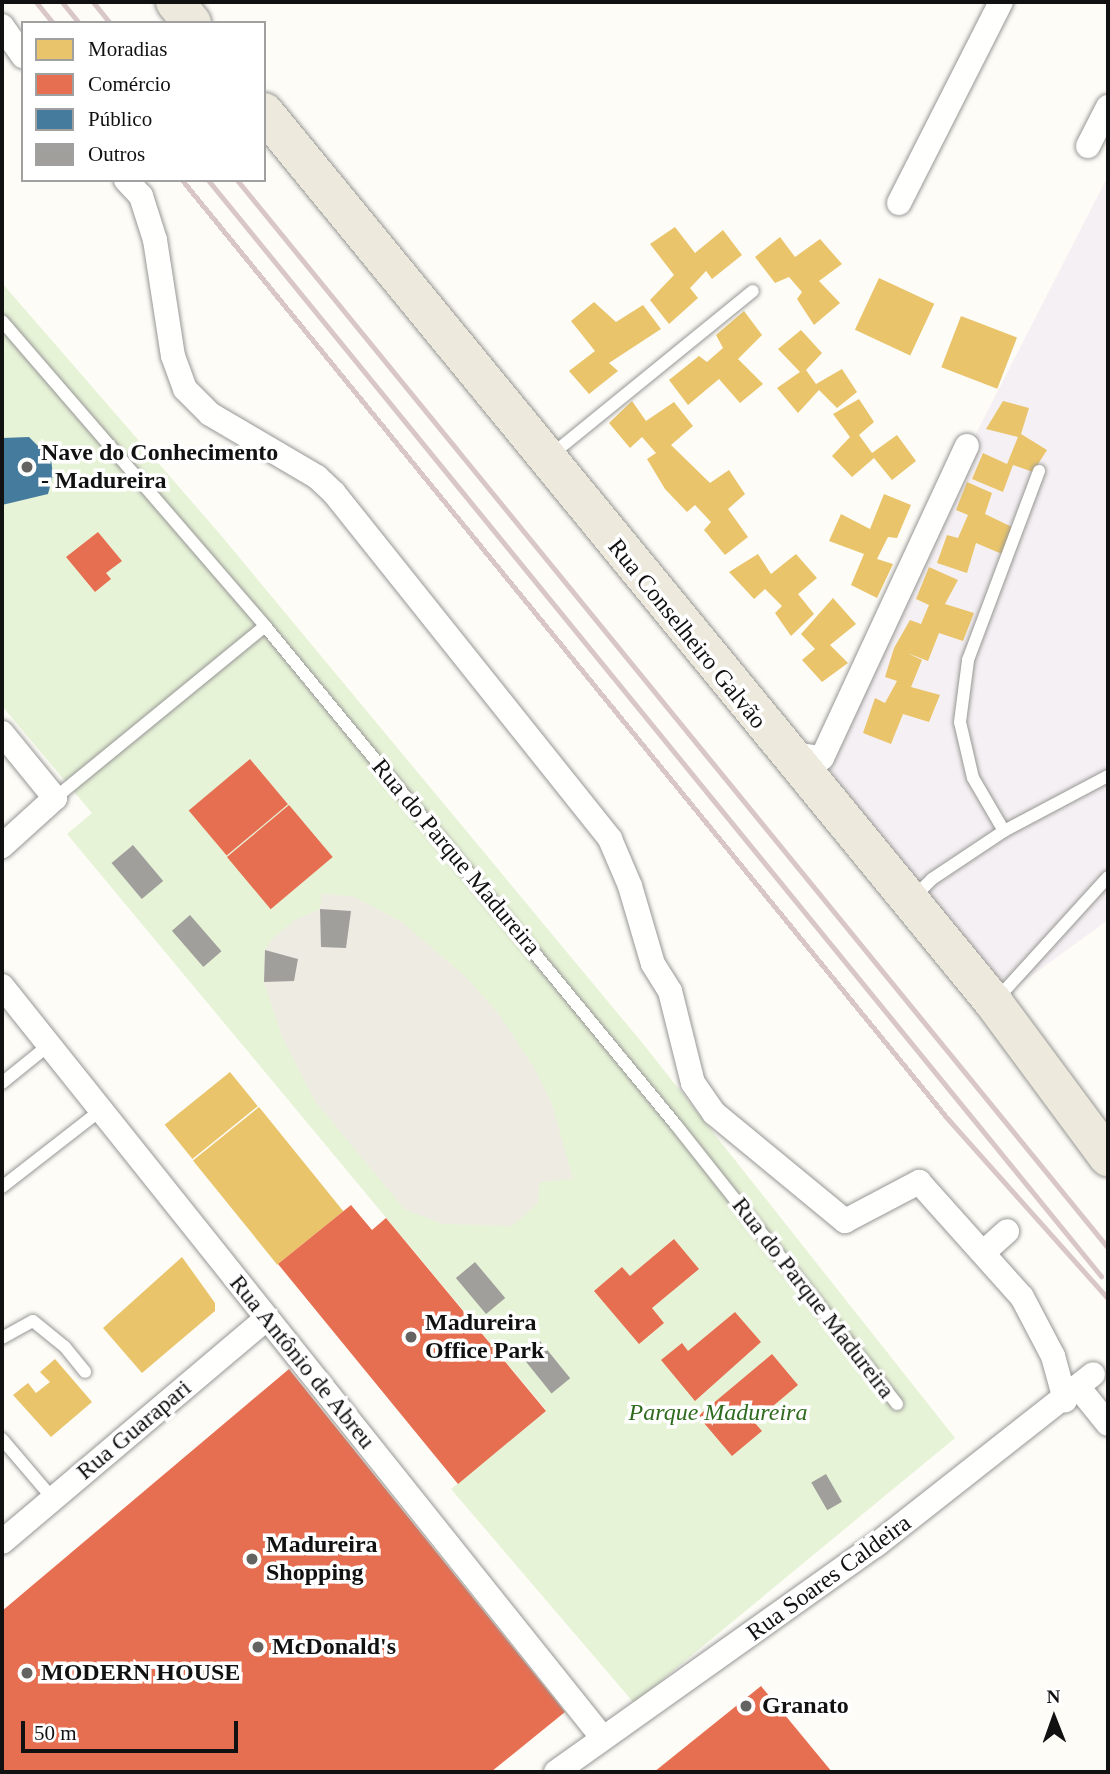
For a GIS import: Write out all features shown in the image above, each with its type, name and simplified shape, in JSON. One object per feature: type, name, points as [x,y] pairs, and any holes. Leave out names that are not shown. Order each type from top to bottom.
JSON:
[{"type":"main road","points":[[175,2],[190,21]]},
{"type":"main road","name":"Rua Conselheiro Galvão","points":[[266,114],[785,753],[994,1003],[1108,1157]]},
{"type":"street","points":[[899,203],[1001,2]]},
{"type":"street","points":[[2,26],[21,54]]},
{"type":"street","points":[[1088,146],[1108,107]]},
{"type":"street","points":[[129,182],[141,197],[155,240],[173,356],[185,389],[210,414],[317,477],[334,493],[610,839],[630,886],[653,964],[670,991],[693,1083],[714,1114],[845,1221],[919,1182],[1022,1297],[1053,1356],[1108,1424]]},
{"type":"street","points":[[785,753],[821,758],[967,446]]},
{"type":"street","points":[[2,733],[55,798],[2,846]]},
{"type":"street","name":"Rua Antônio de Abreu","points":[[2,986],[602,1737]]},
{"type":"street","points":[[984,1252],[1007,1231]]},
{"type":"street","name":"Rua Guarapari","points":[[2,1542],[267,1318]]},
{"type":"street","name":"Rua Soares Caldeira","points":[[556,1772],[876,1545],[1079,1387]]},
{"type":"lane","points":[[545,459],[753,291]]},
{"type":"lane","name":"Rua do Parque Madureira","points":[[2,321],[265,626],[676,1125],[897,1404]]},
{"type":"lane","points":[[1004,831],[973,778],[960,722],[968,660],[1040,471]]},
{"type":"lane","points":[[55,798],[265,626]]},
{"type":"lane","points":[[909,902],[932,879],[1004,831],[1108,776]]},
{"type":"lane","points":[[994,1003],[1108,877]]},
{"type":"lane","points":[[2,1083],[49,1045]]},
{"type":"lane","points":[[2,1187],[101,1110]]},
{"type":"lane","points":[[2,1338],[18,1325],[33,1321],[65,1347],[85,1372]]},
{"type":"lane","points":[[2,1439],[53,1499]]},
{"type":"shaded area","points":[[1108,176],[1108,920],[994,1003],[822,758],[944,496]]},
{"type":"shaded area","points":[[322,894],[353,896],[403,923],[466,977],[498,1013],[535,1069],[552,1104],[573,1179],[540,1182],[538,1203],[512,1226],[443,1224],[405,1210],[315,1101],[283,1039],[264,982],[265,950],[273,938],[295,920],[320,909]]},
{"type":"green space","name":"Parque Madureira","points":[[2,283],[219,533],[644,1045],[955,1438],[634,1703],[451,1489],[546,1410],[67,834],[92,813],[2,706]]},
{"type":"building: Moradias","points":[[675,227],[695,253],[723,230],[742,255],[712,279],[706,271],[690,288],[698,298],[669,324],[650,300],[674,275],[650,244]]},
{"type":"building: Moradias","points":[[780,237],[795,257],[820,239],[842,264],[819,281],[840,303],[814,325],[797,299],[802,292],[789,277],[775,283],[755,257]]},
{"type":"building: Moradias","points":[[879,278],[934,304],[910,355],[855,330]]},
{"type":"building: Moradias","points":[[594,302],[616,322],[643,305],[661,329],[609,363],[618,371],[589,394],[569,371],[595,351],[571,321]]},
{"type":"building: Moradias","points":[[744,311],[762,335],[738,359],[763,384],[740,403],[719,379],[688,405],[669,380],[699,356],[707,362],[723,348],[716,335]]},
{"type":"building: Moradias","points":[[961,316],[1017,338],[997,389],[941,367]]},
{"type":"building: Moradias","points":[[801,330],[822,353],[806,370],[816,384],[842,369],[857,392],[837,408],[819,390],[798,413],[777,388],[800,372],[778,349]]},
{"type":"building: Moradias","points":[[859,399],[874,422],[859,435],[872,453],[897,435],[916,461],[892,480],[874,458],[852,477],[832,456],[850,437],[833,414]]},
{"type":"building: Moradias","points":[[632,401],[646,421],[674,402],[693,426],[671,445],[710,483],[729,470],[745,494],[728,509],[748,537],[725,555],[704,530],[711,522],[695,505],[687,512],[665,489],[647,459],[656,453],[642,437],[630,448],[609,423]]},
{"type":"building: Moradias","points":[[1003,401],[1029,408],[1021,434],[1047,450],[1033,472],[1013,465],[1003,492],[972,479],[983,453],[1007,464],[1018,437],[986,429]]},
{"type":"building: Moradias","points":[[967,482],[992,493],[985,514],[1012,527],[1002,554],[976,543],[967,573],[937,563],[947,535],[958,538],[968,515],[956,510]]},
{"type":"building: Moradias","points":[[884,494],[911,505],[897,538],[888,537],[877,559],[893,564],[877,598],[851,585],[864,554],[829,541],[841,514],[870,529]]},
{"type":"building: Moradias","points":[[758,554],[771,574],[796,554],[817,578],[798,594],[814,614],[791,636],[775,613],[782,606],[765,589],[754,599],[729,572]]},
{"type":"building: Moradias","points":[[929,567],[958,580],[945,604],[974,613],[963,641],[939,633],[928,661],[907,653],[922,660],[911,687],[940,695],[929,722],[903,714],[891,744],[863,733],[875,698],[885,703],[897,681],[885,677],[894,648],[910,620],[921,624],[929,605],[916,599]]},
{"type":"building: Moradias","points":[[833,598],[856,624],[830,645],[848,663],[822,682],[802,660],[815,649],[801,634]]},
{"type":"building: Moradias","points":[[230,1072],[258,1106],[192,1159],[165,1125]]},
{"type":"building: Moradias","points":[[259,1107],[343,1211],[277,1265],[193,1160]]},
{"type":"building: Moradias","points":[[182,1257],[215,1303],[215,1311],[142,1373],[103,1328]]},
{"type":"building: Moradias","points":[[55,1359],[92,1402],[51,1437],[13,1395],[28,1383],[36,1393],[50,1382],[40,1372]]},
{"type":"building: Comércio","points":[[98,532],[122,561],[106,573],[111,579],[95,592],[66,557]]},
{"type":"building: Comércio","points":[[250,759],[288,804],[227,856],[189,810]]},
{"type":"building: Comércio","points":[[289,805],[333,857],[271,909],[227,857]]},
{"type":"building: Comércio","name":"Madureira Office Park","points":[[351,1205],[372,1230],[386,1218],[546,1411],[458,1484],[278,1264]]},
{"type":"building: Comércio","points":[[674,1239],[699,1269],[652,1308],[664,1323],[639,1344],[594,1291],[622,1267],[630,1276]]},
{"type":"building: Comércio","points":[[735,1312],[761,1342],[695,1401],[661,1360],[682,1343],[688,1351]]},
{"type":"building: Comércio","points":[[772,1354],[798,1385],[754,1422],[762,1431],[732,1456],[698,1416]]},
{"type":"building: Comércio","name":"Madureira Shopping","points":[[289,1369],[565,1712],[491,1772],[2,1772],[2,1611]]},
{"type":"building: Comércio","points":[[761,1686],[832,1772],[654,1772]]},
{"type":"building: Público","name":"Nave do Conhecimento - Madureira","points":[[29,437],[51,459],[53,475],[48,494],[2,505],[2,438]]},
{"type":"building: Outros","points":[[133,845],[163,881],[142,899],[112,863]]},
{"type":"building: Outros","points":[[320,909],[351,911],[346,948],[321,947]]},
{"type":"building: Outros","points":[[190,915],[221,951],[203,967],[172,931]]},
{"type":"building: Outros","points":[[265,950],[298,959],[294,981],[264,982]]},
{"type":"building: Outros","points":[[475,1262],[505,1298],[486,1314],[456,1278]]},
{"type":"building: Outros","points":[[540,1341],[570,1378],[552,1393],[521,1356]]},
{"type":"building: Outros","points":[[826,1474],[842,1502],[827,1510],[811,1482]]},
{"type":"railway","points":[[36,2],[51,21]]},
{"type":"railway","points":[[62,2],[77,21]]},
{"type":"railway","points":[[93,2],[108,21]]},
{"type":"railway","points":[[184,182],[947,1118],[1108,1299]]},
{"type":"railway","points":[[210,182],[1101,1276]]},
{"type":"railway","points":[[239,182],[1108,1248]]},
{"type":"place","name":"Nave do Conhecimento - Madureira","points":[[27,467]]},
{"type":"place","name":"Madureira Office Park","points":[[411,1337]]},
{"type":"place","name":"Madureira Shopping","points":[[252,1559]]},
{"type":"place","name":"McDonald's","points":[[258,1647]]},
{"type":"place","name":"MODERN HOUSE","points":[[27,1673]]},
{"type":"place","name":"Granato","points":[[746,1706]]}]
